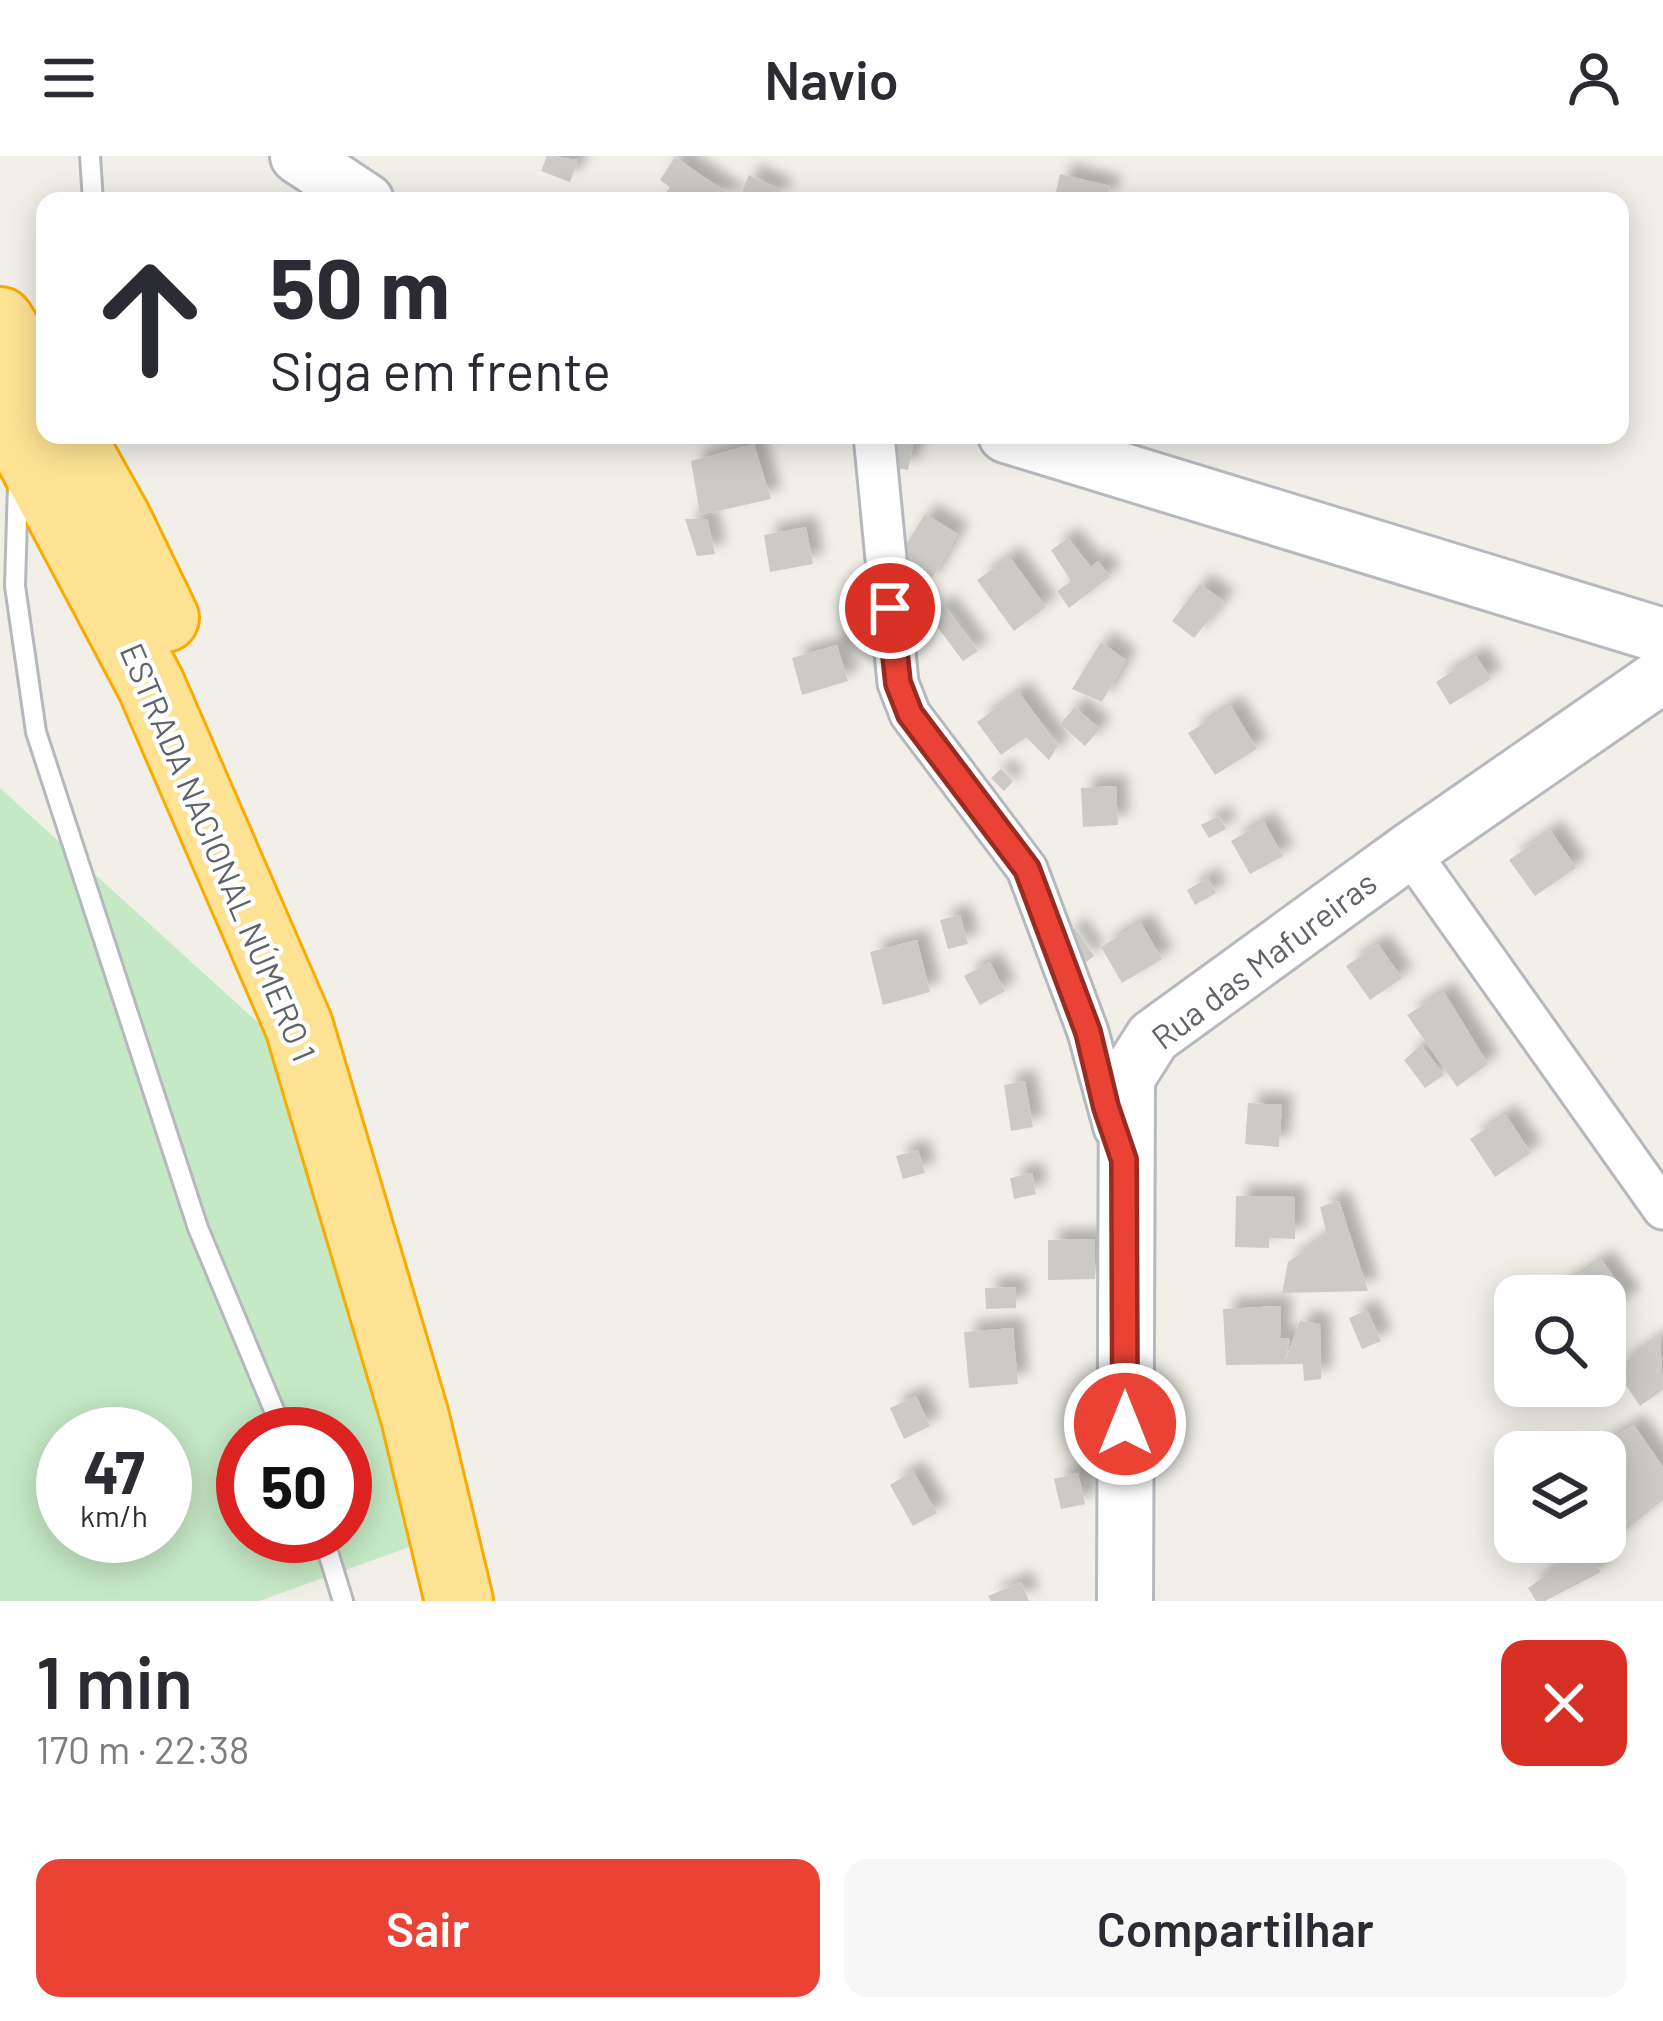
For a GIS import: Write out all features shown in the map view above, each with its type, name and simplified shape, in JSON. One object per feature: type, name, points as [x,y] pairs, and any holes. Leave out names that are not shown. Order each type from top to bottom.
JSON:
[{"type":"highway","name":"ESTRADA NACIONAL NÚMERO 1","points":[[0,321],[33,415]]},
{"type":"highway","name":"ESTRADA NACIONAL NÚMERO 1","points":[[46,444],[299,1026],[415,1417],[460,1601]]},
{"type":"highway","name":"ESTRADA NACIONAL NÚMERO 1","points":[[56,444],[117,519],[197,686],[334,1013],[503,1601]]},
{"type":"main road","points":[[298,156],[352,192]]},
{"type":"main road","points":[[1035,444],[1663,636]]},
{"type":"main road","name":"Rua das Mafureiras","points":[[1125,1601],[1127,1078],[1153,1037],[1663,675]]},
{"type":"street","points":[[875,444],[898,683],[910,714],[1027,869],[1088,1032],[1124,1160]]},
{"type":"street","points":[[1409,851],[1663,1209]]},
{"type":"lane","points":[[89,156],[92,192]]},
{"type":"lane","points":[[33,415],[15,586],[36,732],[198,1228],[273,1407]]},
{"type":"lane","points":[[331,1563],[343,1601]]},
{"type":"green space","points":[[0,788],[287,1049],[415,1545],[372,1560],[372,1407],[216,1407],[216,1563],[365,1563],[259,1601],[0,1601]]},
{"type":"building","points":[[547,156],[578,160],[570,182],[541,171]]},
{"type":"building","points":[[675,157],[726,192],[666,192],[670,187],[660,180]]},
{"type":"building","points":[[1060,174],[1110,186],[1108,192],[1056,192]]},
{"type":"building","points":[[749,175],[781,190],[780,192],[742,191]]},
{"type":"building","points":[[754,444],[771,499],[700,515],[691,461]]},
{"type":"building","points":[[891,444],[913,444],[908,470],[886,466]]},
{"type":"building","points":[[925,514],[958,534],[927,586],[893,566]]},
{"type":"building","points":[[685,519],[707,519],[715,554],[697,556]]},
{"type":"building","points":[[806,527],[813,564],[770,572],[764,535]]},
{"type":"building","points":[[1068,538],[1091,567],[1098,561],[1110,577],[1069,608],[1057,591],[1071,581],[1051,550]]},
{"type":"building","points":[[1010,557],[1046,607],[1014,631],[977,580]]},
{"type":"building","points":[[1200,584],[1224,601],[1194,638],[1172,621]]},
{"type":"building","points":[[944,605],[978,651],[963,661],[929,616]]},
{"type":"building","points":[[1101,642],[1126,660],[1102,702],[1072,689]]},
{"type":"building","points":[[837,645],[848,681],[802,695],[792,658]]},
{"type":"building","points":[[1476,656],[1491,679],[1450,705],[1436,682]]},
{"type":"building","points":[[1019,692],[1058,746],[1049,760],[1026,737],[1001,755],[977,722]]},
{"type":"building","points":[[1231,706],[1257,749],[1215,775],[1188,733]]},
{"type":"building","points":[[1075,707],[1100,729],[1085,746],[1060,724]]},
{"type":"building","points":[[1001,769],[1013,781],[1004,791],[991,778]]},
{"type":"building","points":[[1116,786],[1118,825],[1083,827],[1081,788]]},
{"type":"building","points":[[1219,816],[1226,829],[1209,838],[1201,825]]},
{"type":"building","points":[[1264,822],[1283,856],[1250,874],[1231,841]]},
{"type":"building","points":[[1551,831],[1576,868],[1535,896],[1509,860]]},
{"type":"building","points":[[1208,878],[1216,893],[1195,905],[1187,890]]},
{"type":"building","points":[[960,915],[968,944],[948,949],[940,920]]},
{"type":"building","points":[[1141,923],[1162,959],[1122,983],[1101,947]]},
{"type":"building","points":[[1075,928],[1094,956],[1083,964],[1064,937]]},
{"type":"building","points":[[917,940],[930,992],[883,1005],[870,952]]},
{"type":"building","points":[[1378,944],[1402,978],[1370,1000],[1346,966]]},
{"type":"building","points":[[990,962],[1005,991],[980,1005],[964,976]]},
{"type":"building","points":[[1444,992],[1488,1064],[1457,1087],[1407,1015]]},
{"type":"building","points":[[1421,1045],[1444,1075],[1425,1088],[1404,1060]]},
{"type":"building","points":[[1025,1081],[1033,1127],[1011,1131],[1004,1085]]},
{"type":"building","points":[[1248,1103],[1282,1105],[1279,1147],[1245,1144]]},
{"type":"building","points":[[1506,1115],[1531,1153],[1495,1177],[1470,1139]]},
{"type":"building","points":[[918,1150],[925,1173],[903,1179],[896,1156]]},
{"type":"building","points":[[1032,1173],[1036,1194],[1014,1199],[1010,1178]]},
{"type":"building","points":[[1236,1196],[1295,1197],[1295,1239],[1269,1238],[1269,1248],[1235,1247]]},
{"type":"building","points":[[1339,1201],[1368,1291],[1282,1293],[1288,1262],[1327,1235],[1320,1207]]},
{"type":"building","points":[[1095,1239],[1095,1279],[1048,1280],[1048,1240]]},
{"type":"building","points":[[1602,1260],[1612,1275],[1580,1275]]},
{"type":"building","points":[[1016,1287],[1016,1308],[986,1309],[985,1288]]},
{"type":"building","points":[[1281,1306],[1280,1338],[1290,1339],[1285,1361],[1300,1321],[1320,1324],[1321,1379],[1304,1381],[1303,1364],[1226,1365],[1223,1309]]},
{"type":"building","points":[[1367,1310],[1381,1341],[1362,1349],[1349,1318]]},
{"type":"building","points":[[1013,1328],[1018,1384],[969,1388],[964,1332]]},
{"type":"building","points":[[1660,1337],[1663,1390],[1640,1406],[1626,1385],[1626,1361]]},
{"type":"building","points":[[916,1396],[930,1426],[904,1439],[890,1408]]},
{"type":"building","points":[[1634,1425],[1663,1467],[1663,1500],[1626,1530],[1626,1431]]},
{"type":"building","points":[[913,1471],[937,1513],[913,1526],[890,1485]]},
{"type":"building","points":[[1078,1473],[1085,1504],[1061,1509],[1054,1479]]},
{"type":"building","points":[[1563,1563],[1596,1563],[1601,1572],[1545,1601],[1536,1601],[1528,1588]]},
{"type":"building","points":[[1021,1582],[1029,1601],[991,1601],[988,1596]]},
{"type":"route","points":[[890,608],[898,683],[910,714],[1027,869],[1088,1032],[1124,1160],[1125,1424]]}]
